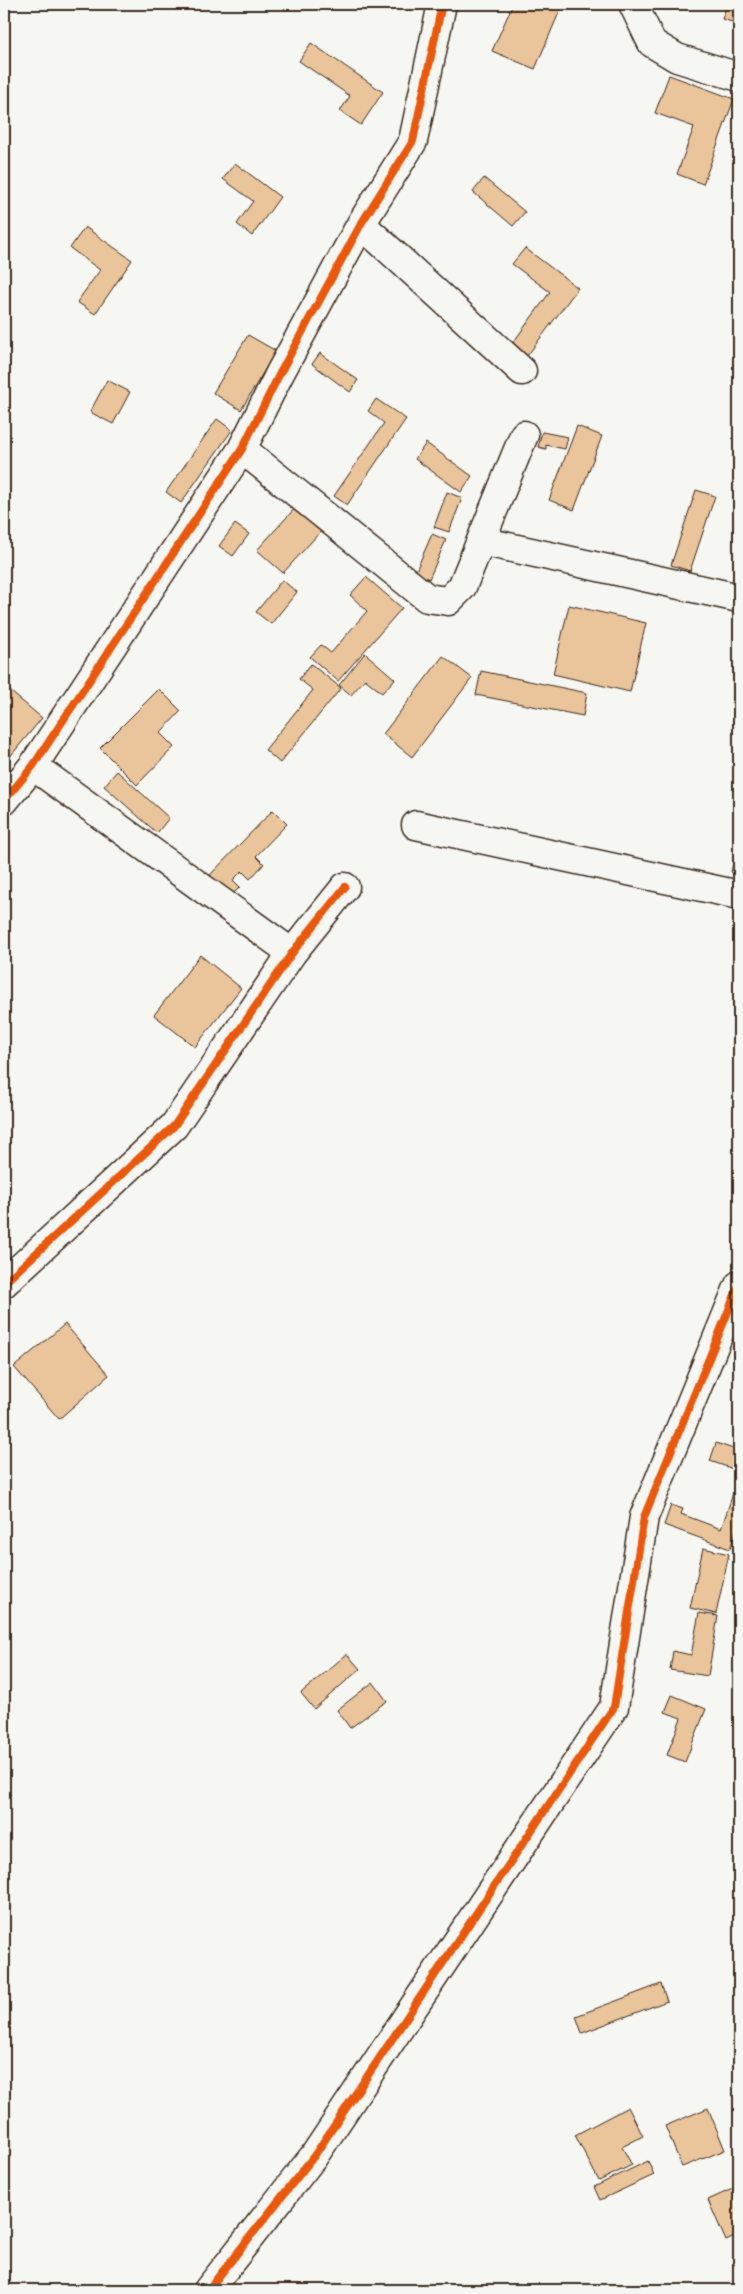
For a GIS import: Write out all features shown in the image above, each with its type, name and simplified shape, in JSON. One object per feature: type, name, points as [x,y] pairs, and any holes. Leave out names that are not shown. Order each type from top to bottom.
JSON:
[{"type":"street","points":[[4,801],[33,766],[242,449],[280,373],[361,224],[413,141],[442,4]]},
{"type":"street","points":[[633,4],[652,43],[677,58],[739,77]]},
{"type":"street","points":[[361,224],[522,371]]},
{"type":"street","points":[[242,449],[427,598],[448,601],[462,587],[524,435]]},
{"type":"street","points":[[481,541],[739,598]]},
{"type":"street","points":[[33,766],[292,953]]},
{"type":"street","points":[[416,825],[739,895]]},
{"type":"street","points":[[4,1283],[174,1126],[292,953],[346,886]]},
{"type":"street","points":[[208,2290],[314,2156],[614,1707],[644,1517],[739,1285]]},
{"type":"building","points":[[513,4],[552,4],[561,8],[535,69],[492,51]]},
{"type":"building","points":[[727,4],[739,4],[739,24],[722,19]]},
{"type":"building","points":[[311,43],[383,92],[361,125],[340,111],[350,96],[299,61]]},
{"type":"building","points":[[669,75],[734,99],[703,184],[677,174],[694,127],[655,113]]},
{"type":"building","points":[[235,163],[280,197],[252,236],[237,224],[253,201],[223,179]]},
{"type":"building","points":[[484,178],[525,212],[513,226],[473,192]]},
{"type":"building","points":[[85,227],[132,260],[95,314],[77,302],[100,270],[70,248]]},
{"type":"building","points":[[525,248],[578,288],[527,356],[512,344],[550,292],[512,264]]},
{"type":"building","points":[[248,335],[276,351],[241,410],[213,393]]},
{"type":"building","points":[[320,353],[358,380],[350,392],[312,364]]},
{"type":"building","points":[[107,380],[130,392],[113,424],[90,412]]},
{"type":"building","points":[[376,399],[406,419],[347,505],[334,496],[384,423],[368,411]]},
{"type":"building","points":[[217,419],[232,430],[181,503],[166,492]]},
{"type":"building","points":[[577,426],[602,436],[574,510],[549,500]]},
{"type":"building","points":[[542,432],[568,437],[565,449],[546,445],[546,449],[538,447]]},
{"type":"building","points":[[426,443],[472,476],[461,492],[415,459]]},
{"type":"building","points":[[696,490],[715,496],[690,571],[671,565]]},
{"type":"building","points":[[447,492],[462,498],[449,532],[434,527]]},
{"type":"building","points":[[296,507],[321,531],[283,573],[257,550]]},
{"type":"building","points":[[235,524],[249,534],[233,556],[219,546]]},
{"type":"building","points":[[432,534],[446,540],[429,579],[415,573]]},
{"type":"building","points":[[366,577],[402,608],[338,681],[310,657],[321,645],[331,653],[367,611],[350,595]]},
{"type":"building","points":[[282,580],[297,592],[271,624],[256,612]]},
{"type":"building","points":[[569,605],[646,623],[630,692],[553,674]]},
{"type":"building","points":[[365,653],[395,679],[382,693],[365,679],[351,695],[339,685]]},
{"type":"building","points":[[443,656],[472,678],[412,757],[383,734]]},
{"type":"building","points":[[311,664],[341,688],[280,763],[265,750],[313,690],[299,679]]},
{"type":"building","points":[[481,671],[587,693],[583,716],[476,695]]},
{"type":"building","points":[[4,686],[42,718],[4,764]]},
{"type":"building","points":[[159,689],[181,711],[160,733],[174,747],[137,785],[100,748]]},
{"type":"building","points":[[117,771],[169,818],[157,833],[104,786]]},
{"type":"building","points":[[273,810],[287,824],[256,856],[264,864],[250,879],[242,871],[233,880],[240,887],[231,896],[210,875]]},
{"type":"building","points":[[737,848],[739,848],[739,874],[731,872]]},
{"type":"building","points":[[200,955],[241,988],[195,1047],[154,1015]]},
{"type":"building","points":[[65,1324],[109,1375],[59,1419],[14,1367]]},
{"type":"building","points":[[716,1443],[739,1451],[739,1471],[710,1461]]},
{"type":"building","points":[[739,1476],[739,1522],[730,1549],[664,1525],[671,1505],[683,1509],[681,1514],[721,1529]]},
{"type":"building","points":[[703,1548],[729,1554],[716,1614],[690,1608]]},
{"type":"building","points":[[699,1613],[718,1616],[708,1676],[670,1670],[673,1651],[691,1655]]},
{"type":"building","points":[[347,1654],[360,1669],[314,1709],[301,1693]]},
{"type":"building","points":[[373,1682],[387,1701],[350,1728],[337,1710]]},
{"type":"building","points":[[672,1695],[706,1709],[685,1762],[667,1755],[681,1718],[665,1712]]},
{"type":"building","points":[[661,1984],[667,2001],[582,2033],[576,2016]]},
{"type":"building","points":[[628,2107],[643,2136],[622,2147],[632,2165],[599,2181],[575,2135]]},
{"type":"building","points":[[708,2108],[725,2150],[682,2167],[665,2126]]},
{"type":"building","points":[[648,2161],[654,2175],[600,2200],[594,2187]]},
{"type":"building","points":[[739,2186],[739,2235],[726,2241],[708,2200]]},
{"type":"cycle path","points":[[4,801],[33,766],[242,449],[280,373],[361,224],[413,141],[442,4]]},
{"type":"cycle path","points":[[4,1283],[174,1126],[292,953],[345,887]]},
{"type":"cycle path","points":[[208,2290],[314,2156],[614,1707],[644,1517],[739,1285]]}]
